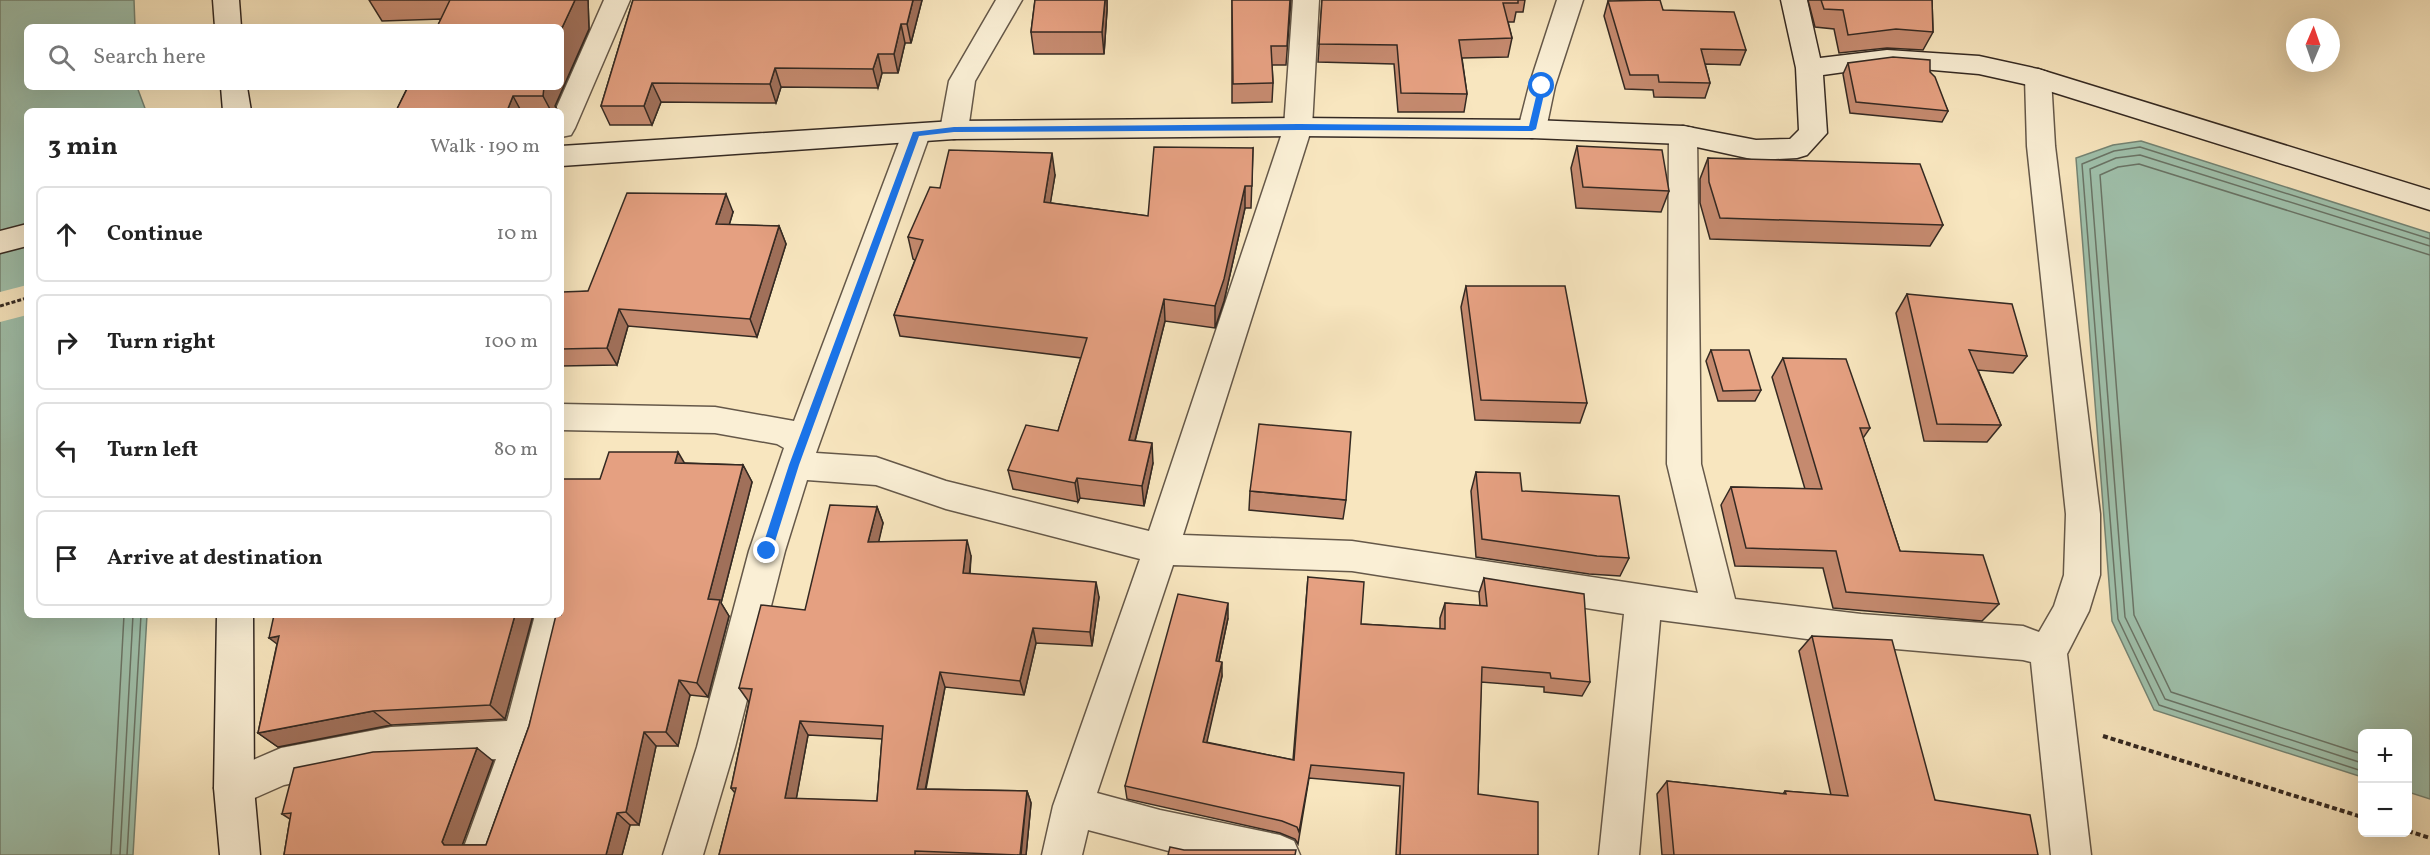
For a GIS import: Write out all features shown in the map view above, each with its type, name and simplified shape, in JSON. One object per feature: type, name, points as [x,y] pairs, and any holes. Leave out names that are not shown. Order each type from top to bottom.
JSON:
[{"type":"street","points":[[226,0],[228,24]]},
{"type":"street","points":[[564,121],[618,0]]},
{"type":"street","points":[[954,130],[962,81],[1009,0]]},
{"type":"street","points":[[1062,855],[1073,806],[1161,549],[1299,127],[1306,0]]},
{"type":"street","points":[[1532,129],[1542,86],[1570,0]]},
{"type":"street","points":[[564,156],[954,130],[1299,127],[1532,129],[1683,135],[1756,150],[1797,148],[1813,133],[1809,68],[1794,0]]},
{"type":"street","points":[[1809,68],[1887,58],[1979,65],[2038,78],[2430,200]]},
{"type":"street","points":[[2038,78],[2041,146],[2083,514],[2082,574],[2072,611],[2048,652],[2071,855]]},
{"type":"street","points":[[234,90],[237,108]]},
{"type":"street","points":[[683,855],[716,747],[767,551],[798,454],[916,134]]},
{"type":"street","points":[[1683,135],[1684,464],[1721,613]]},
{"type":"street","points":[[0,242],[24,236]]},
{"type":"street","points":[[564,417],[715,420],[765,427],[785,432],[798,454],[876,471],[946,495],[1161,549],[1352,556],[1643,603],[1861,630],[2023,643],[2048,652]]},
{"type":"street","points":[[1619,855],[1643,603]]},
{"type":"street","points":[[234,618],[234,788],[240,855]]},
{"type":"street","points":[[481,855],[522,739],[552,618]]},
{"type":"street","points":[[234,788],[281,767],[391,746],[522,739]]},
{"type":"street","points":[[1073,806],[1160,830],[1280,855]]},
{"type":"path","points":[[0,306],[24,299]]},
{"type":"path","points":[[2056,721],[2358,816]]},
{"type":"path","points":[[2412,832],[2430,838]]},
{"type":"water","points":[[0,0],[134,0],[135,24],[24,24],[24,90],[138,90],[145,108],[24,108],[24,618],[147,618],[133,855],[0,855]]},
{"type":"water","points":[[2141,141],[2430,233],[2430,799],[2412,793],[2412,729],[2358,729],[2358,776],[2154,710],[2112,621],[2076,158],[2113,145]]},
{"type":"pier","points":[[24,286],[24,316],[0,322],[0,292]]},
{"type":"building","points":[[450,0],[575,0],[564,24],[438,24]]},
{"type":"building","points":[[633,0],[913,0],[907,24],[901,24],[894,54],[878,54],[873,69],[775,68],[770,84],[652,83],[644,106],[601,106]]},
{"type":"building","points":[[1035,0],[1105,0],[1102,32],[1031,32]]},
{"type":"building","points":[[1232,0],[1290,0],[1287,46],[1271,46],[1273,83],[1233,84]]},
{"type":"building","points":[[1322,0],[1518,0],[1518,3],[1503,3],[1512,38],[1459,40],[1467,94],[1401,93],[1397,45],[1319,44]]},
{"type":"building","points":[[1660,0],[1663,10],[1734,12],[1746,50],[1701,49],[1710,83],[1659,82],[1658,75],[1630,75],[1608,1]]},
{"type":"building","points":[[1821,0],[1932,0],[1933,32],[1896,29],[1848,35],[1843,10],[1824,9]]},
{"type":"building","points":[[1893,57],[1930,60],[1930,72],[1935,77],[1948,111],[1856,102],[1848,63]]},
{"type":"building","points":[[406,90],[544,90],[543,96],[513,96],[508,108],[398,108]]},
{"type":"building","points":[[1577,146],[1662,150],[1669,191],[1583,187]]},
{"type":"building","points":[[1154,147],[1253,148],[1252,186],[1245,186],[1224,279],[1215,306],[1164,299],[1129,440],[1152,443],[1142,486],[1077,478],[1075,483],[1008,470],[1026,425],[1058,431],[1087,338],[894,315],[923,240],[908,237],[930,187],[940,188],[949,150],[1052,153],[1044,202],[1148,216]]},
{"type":"building","points":[[1708,158],[1920,164],[1943,225],[1720,218],[1709,182]]},
{"type":"building","points":[[627,193],[726,194],[716,224],[779,226],[750,319],[619,309],[607,348],[564,349],[564,292],[588,291]]},
{"type":"building","points":[[1466,286],[1565,286],[1587,403],[1481,400]]},
{"type":"building","points":[[1907,294],[2012,304],[2027,356],[1969,350],[2001,425],[1937,424]]},
{"type":"building","points":[[1711,350],[1749,350],[1761,390],[1723,391]]},
{"type":"building","points":[[1783,358],[1846,359],[1870,428],[1860,428],[1900,551],[1983,555],[1999,604],[1846,592],[1836,551],[1746,548],[1731,487],[1822,489]]},
{"type":"building","points":[[1259,424],[1351,432],[1346,500],[1250,491]]},
{"type":"building","points":[[609,452],[678,452],[675,463],[743,465],[708,599],[720,600],[697,683],[679,680],[666,732],[644,732],[626,812],[617,813],[606,855],[284,855],[291,813],[282,814],[294,768],[373,752],[477,748],[442,842],[444,845],[486,845],[529,726],[555,618],[564,618],[564,479],[600,479]]},
{"type":"building","points":[[1476,472],[1520,473],[1522,491],[1619,496],[1629,558],[1597,556],[1482,539]]},
{"type":"building","points":[[830,505],[877,507],[868,542],[967,540],[963,573],[1096,582],[1090,632],[1033,628],[1020,681],[940,672],[917,789],[1027,791],[1020,855],[915,851],[915,855],[719,855],[736,788],[731,788],[752,689],[739,688],[761,605],[805,610]],"holes":[[[800,721],[883,726],[877,801],[785,798]]]},
{"type":"building","points":[[1308,577],[1364,582],[1361,624],[1445,629],[1445,603],[1487,606],[1484,578],[1584,594],[1590,682],[1551,678],[1550,673],[1482,667],[1478,794],[1538,802],[1538,855],[1400,855],[1404,773],[1311,765],[1299,832],[1297,827],[1282,821],[1125,786],[1178,594],[1228,603],[1216,661],[1222,662],[1203,742],[1294,760]]},
{"type":"building","points":[[273,618],[514,618],[490,705],[373,711],[258,733],[279,636],[269,638]]},
{"type":"building","points":[[1812,636],[1892,640],[1935,800],[2030,815],[2038,855],[1674,855],[1667,781],[1786,794],[1785,791],[1848,796]]},
{"type":"building","points":[[1170,847],[1184,850],[1296,850],[1295,855],[1168,855]]},
{"type":"route","points":[[767,551],[794,465],[916,134],[954,130],[1299,127],[1532,129],[1542,86]]}]
